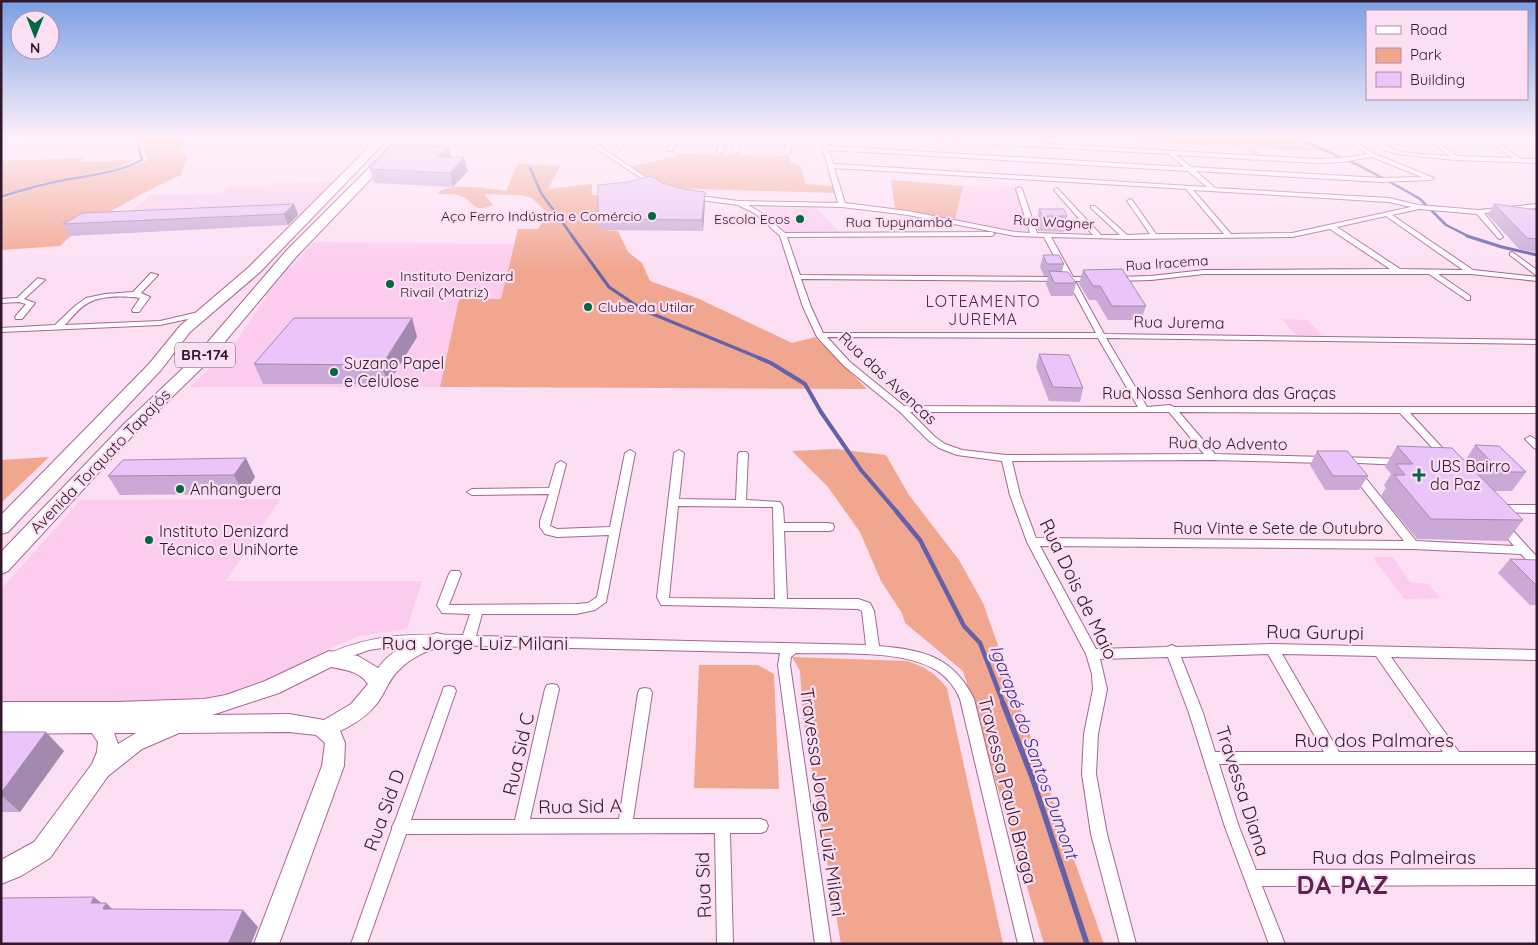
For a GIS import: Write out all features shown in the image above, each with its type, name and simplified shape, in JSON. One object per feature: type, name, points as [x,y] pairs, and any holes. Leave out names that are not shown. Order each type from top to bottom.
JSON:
[{"type":"highway","name":"Avenida Torquato Tapajós","points":[[1,527],[155,367],[185,329],[254,270],[340,183]]},
{"type":"highway","name":"Avenida Torquato Tapajós","points":[[1,566],[130,428],[200,360],[291,254],[361,183]]},
{"type":"highway","points":[[155,367],[229,300],[254,270]]},
{"type":"street","points":[[653,183],[661,188]]},
{"type":"street","points":[[835,183],[842,205]]},
{"type":"street","points":[[1108,183],[1389,200],[1421,207]]},
{"type":"street","points":[[1205,183],[1212,189]]},
{"type":"street","points":[[1188,188],[1230,236]]},
{"type":"street","points":[[1019,189],[1034,235]]},
{"type":"street","points":[[1056,190],[1099,237]]},
{"type":"street","name":"Rua Wagner","points":[[685,196],[738,203],[842,205],[908,213],[1015,234],[1099,237],[1292,235],[1421,207],[1478,212],[1537,206]]},
{"type":"street","points":[[1130,201],[1154,236]]},
{"type":"street","name":"Rua das Avencas","points":[[738,203],[758,213],[782,235],[807,307],[820,335],[848,364],[902,409],[932,439],[942,446],[960,453],[1006,458]]},
{"type":"street","points":[[1093,207],[1126,237]]},
{"type":"street","points":[[1478,212],[1517,216]]},
{"type":"street","points":[[1478,212],[1500,236]]},
{"type":"street","points":[[1387,214],[1472,272]]},
{"type":"street","points":[[1332,226],[1398,271]]},
{"type":"street","name":"Rua Tupynambá","points":[[782,235],[1015,234]]},
{"type":"street","points":[[1047,236],[1101,336],[1143,408]]},
{"type":"street","points":[[1512,254],[1537,274]]},
{"type":"street","points":[[1430,271],[1467,298]]},
{"type":"street","name":"Rua Iracema","points":[[1106,279],[1160,278],[1204,272],[1430,271],[1472,272],[1537,279]]},
{"type":"street","points":[[135,295],[154,274]]},
{"type":"street","points":[[798,277],[1097,279]]},
{"type":"street","points":[[19,300],[41,280]]},
{"type":"street","points":[[58,327],[87,300],[98,297],[135,295],[146,297],[136,310]]},
{"type":"street","points":[[1,301],[19,300],[31,303],[19,317]]},
{"type":"street","points":[[1,330],[160,323],[203,312]]},
{"type":"street","points":[[160,323],[185,329]]},
{"type":"street","name":"Rua Jurema","points":[[820,335],[1101,336],[1537,342]]},
{"type":"street","points":[[1170,408],[1212,458]]},
{"type":"street","points":[[1402,408],[1445,463]]},
{"type":"street","name":"Rua Nossa Senhora das Graças","points":[[902,409],[1402,408],[1537,410]]},
{"type":"street","points":[[455,574],[443,605],[446,610],[576,610],[591,607],[602,599],[630,453]]},
{"type":"street","points":[[679,453],[665,602],[858,604],[866,606],[873,650]]},
{"type":"street","points":[[741,503],[743,454]]},
{"type":"street","name":"Rua do Advento","points":[[1006,458],[1212,458],[1412,462]]},
{"type":"street","name":"Rua Dois de Maio","points":[[1006,458],[1015,495],[1032,542],[1092,654],[1100,689],[1091,734],[1089,774],[1098,834],[1128,944]]},
{"type":"street","points":[[1345,460],[1412,545]]},
{"type":"street","points":[[561,464],[544,527],[549,531],[557,533],[615,532]]},
{"type":"street","points":[[472,492],[553,491]]},
{"type":"street","points":[[674,502],[776,504],[778,507],[781,603]]},
{"type":"street","points":[[1537,509],[1487,509],[1537,564]]},
{"type":"street","points":[[778,527],[830,527]]},
{"type":"street","name":"Rua Vinte e Sete de Outubro","points":[[1032,542],[1412,545],[1523,550]]},
{"type":"street","points":[[468,640],[478,609]]},
{"type":"street","name":"Rua Jorge Luiz Milani","points":[[1,711],[117,711],[204,708],[226,703],[272,687],[349,650],[377,642],[410,639],[751,648]]},
{"type":"street","points":[[326,728],[340,722],[360,708],[371,695],[377,682],[400,657],[414,648],[437,640]]},
{"type":"street","points":[[751,648],[770,653],[784,665]]},
{"type":"street","name":"Travessa Paulo Braga","points":[[751,648],[873,650],[907,654],[938,665],[950,672],[963,689],[974,725],[1026,944]]},
{"type":"street","points":[[1272,649],[1336,759]]},
{"type":"street","name":"Rua Gurupi","points":[[1092,654],[1172,650],[1272,649],[1537,655]]},
{"type":"street","points":[[784,665],[785,655],[791,650]]},
{"type":"street","name":"Travessa Diana","points":[[1172,650],[1212,758],[1218,788],[1277,944]]},
{"type":"street","points":[[1381,652],[1456,759]]},
{"type":"street","points":[[329,659],[344,660],[358,664],[371,673],[377,682]]},
{"type":"street","name":"Travessa Jorge Luiz Milani","points":[[784,665],[823,944]]},
{"type":"street","name":"Rua Sid C","points":[[522,827],[552,689]]},
{"type":"street","name":"Rua Sid D","points":[[359,944],[448,690]]},
{"type":"street","points":[[625,826],[645,693]]},
{"type":"street","points":[[1,725],[289,723],[326,728],[332,734],[337,754],[266,944]]},
{"type":"street","points":[[1,872],[13,868],[42,850],[100,770],[107,752],[108,741],[101,728],[93,724]]},
{"type":"street","points":[[100,770],[135,743],[180,724]]},
{"type":"street","name":"Rua dos Palmares","points":[[1212,758],[1537,758]]},
{"type":"street","name":"Rua Sid","points":[[722,826],[725,944]]},
{"type":"street","name":"Rua Sid A","points":[[399,827],[761,826]]},
{"type":"street","name":"Rua das Palmeiras","points":[[1251,878],[1537,877]]},
{"type":"shaded area","points":[[273,183],[334,183],[301,215],[117,222],[152,194],[220,194],[229,187],[268,187]]},
{"type":"shaded area","points":[[963,186],[1016,187],[1027,232],[955,219]]},
{"type":"shaded area","name":"Escola Ecos","points":[[758,205],[815,206],[839,232],[788,233]]},
{"type":"shaded area","points":[[314,242],[514,244],[501,300],[459,299],[440,387],[190,387],[234,344],[267,296],[264,296]]},
{"type":"shaded area","points":[[1282,319],[1307,320],[1322,335],[1296,335]]},
{"type":"shaded area","points":[[280,499],[226,581],[422,581],[407,629],[359,636],[324,651],[284,672],[232,692],[190,701],[1,702],[1,589],[81,500]]},
{"type":"shaded area","points":[[1372,557],[1393,557],[1410,582],[1428,584],[1441,598],[1404,599]]},
{"type":"green space","points":[[1,183],[41,183],[1,196]]},
{"type":"green space","points":[[56,183],[164,183],[93,221],[72,235],[60,246],[1,250],[1,200]]},
{"type":"green space","name":"Clube da Utilar","points":[[509,183],[551,183],[548,189],[592,184],[592,195],[600,195],[600,230],[618,231],[628,252],[642,263],[650,281],[697,298],[792,343],[815,337],[867,389],[440,387],[459,299],[501,299],[518,229],[538,229],[545,219],[544,210],[532,198],[519,195],[484,194],[493,205],[477,208],[459,195],[437,194],[443,190],[459,187],[506,191]]},
{"type":"green space","points":[[652,183],[806,183],[832,186],[836,193],[665,188]]},
{"type":"green space","points":[[891,183],[963,186],[955,219],[895,208]]},
{"type":"green space","points":[[836,449],[886,455],[909,495],[959,560],[983,603],[1104,944],[1044,944],[963,671],[905,623],[902,613],[881,581],[860,532],[828,487],[792,451]]},
{"type":"green space","points":[[49,457],[1,503],[1,460]]},
{"type":"green space","points":[[792,657],[907,661],[930,671],[947,688],[1003,944],[841,944],[803,718],[800,671]]},
{"type":"green space","points":[[699,665],[758,665],[774,674],[779,789],[694,788]]},
{"type":"building","name":"Aço Ferro Indústria e Comércio","points":[[663,183],[705,192],[702,220],[598,219],[598,185]]},
{"type":"building","points":[[294,204],[284,214],[63,224],[82,213]]},
{"type":"building","points":[[1494,204],[1537,210],[1537,239],[1527,238]]},
{"type":"building","points":[[1039,209],[1064,209],[1067,216],[1042,216]]},
{"type":"building","points":[[1043,255],[1059,255],[1064,264],[1047,264]]},
{"type":"building","points":[[1122,269],[1146,306],[1112,306],[1100,286],[1093,286],[1083,270]]},
{"type":"building","points":[[1049,271],[1068,272],[1076,283],[1054,283]]},
{"type":"building","points":[[294,318],[412,318],[382,365],[254,364]]},
{"type":"building","points":[[1039,354],[1069,355],[1083,388],[1053,387]]},
{"type":"building","points":[[1475,445],[1499,446],[1526,472],[1501,472]]},
{"type":"building","points":[[1397,446],[1452,448],[1523,520],[1431,519],[1394,475],[1405,475],[1396,464],[1413,464]]},
{"type":"building","points":[[1317,451],[1347,451],[1368,476],[1333,476]]},
{"type":"building","points":[[246,458],[234,475],[108,476],[123,460]]},
{"type":"building","points":[[1510,559],[1537,560],[1537,586]]},
{"type":"building","points":[[1,732],[46,732],[1,793]]},
{"type":"building","points":[[94,897],[91,903],[106,903],[103,909],[243,910],[228,944],[1,944],[1,898]]},
{"type":"waterway","points":[[1,197],[49,183]]},
{"type":"waterway","name":"Igarapé do Santos Dumont","points":[[537,183],[541,193],[573,237]]},
{"type":"waterway","points":[[1392,183],[1420,199],[1446,225],[1470,237]]},
{"type":"waterway","name":"Igarapé do Santos Dumont","points":[[572,236],[609,287],[643,310],[762,359]]},
{"type":"waterway","points":[[1470,237],[1537,255]]},
{"type":"waterway","name":"Igarapé do Santos Dumont","points":[[759,358],[771,363],[805,384],[821,412],[861,470],[897,512]]},
{"type":"waterway","name":"Igarapé do Santos Dumont","points":[[896,511],[920,540],[964,626],[980,643],[1004,705]]},
{"type":"waterway","name":"Igarapé do Santos Dumont","points":[[1003,703],[1032,777],[1087,944]]},
{"type":"place","name":"Aço Ferro Indústria e Comércio","points":[[652,216]]},
{"type":"place","name":"Escola Ecos","points":[[800,219]]},
{"type":"place","name":"Instituto Denizard Rivail (Matriz)","points":[[390,284]]},
{"type":"place","name":"Clube da Utilar","points":[[588,307]]},
{"type":"place","name":"Suzano Papel e Celulose","points":[[334,372]]},
{"type":"place","name":"UBS Bairro da Paz","points":[[1419,475]]},
{"type":"place","name":"Anhanguera","points":[[180,489]]},
{"type":"place","name":"Instituto Denizard Técnico e UniNorte","points":[[149,540]]},
{"type":"district","name":"LOTEAMENTO JUREMA","points":[[983,310]]},
{"type":"district","name":"DA PAZ","points":[[1343,885]]}]
